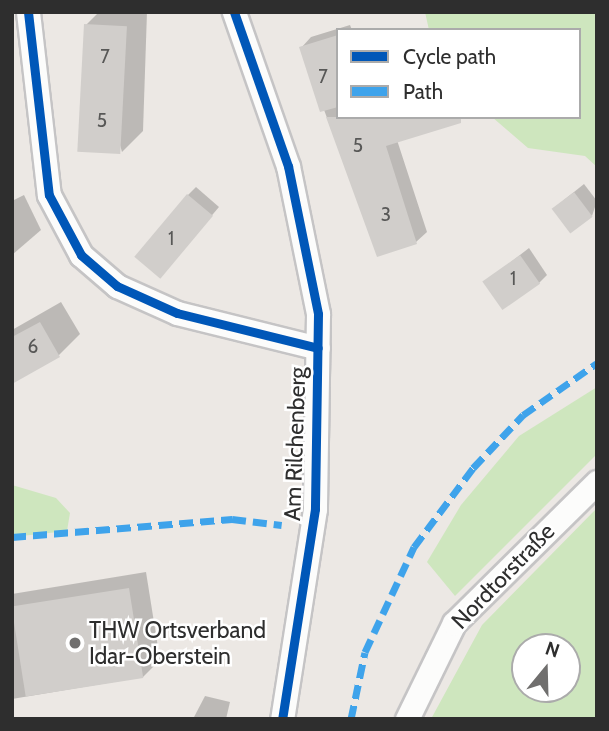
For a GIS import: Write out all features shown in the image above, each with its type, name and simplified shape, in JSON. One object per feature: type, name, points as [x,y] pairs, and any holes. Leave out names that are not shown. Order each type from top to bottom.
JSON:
[{"type":"street","points":[[28,12],[49,195],[81,255],[117,286],[177,313],[318,348]]},
{"type":"street","name":"Am Rilchenberg","points":[[234,12],[308,242],[318,348],[315,509],[282,719]]},
{"type":"street","name":"Nordtorstraße","points":[[407,719],[454,622],[597,482]]},
{"type":"green space","points":[[425,12],[597,12],[597,167],[585,156],[528,148],[494,119],[581,119],[581,28],[429,28]]},
{"type":"green space","points":[[597,387],[597,454],[455,596],[427,562],[461,505],[519,436]]},
{"type":"green space","points":[[12,485],[56,498],[70,513],[67,531],[12,537]]},
{"type":"green space","points":[[597,508],[597,719],[431,719],[482,625]]},
{"type":"building","points":[[84,24],[127,26],[120,154],[77,152]]},
{"type":"building","points":[[336,36],[336,108],[320,112],[299,47]]},
{"type":"building","points":[[326,117],[461,119],[461,123],[386,146],[417,244],[377,257]]},
{"type":"building","points":[[574,192],[593,217],[570,234],[552,209]]},
{"type":"building","points":[[187,194],[213,216],[160,279],[134,257]]},
{"type":"building","points":[[520,255],[540,284],[502,310],[482,281]]},
{"type":"building","points":[[40,322],[60,357],[12,384],[12,337]]},
{"type":"building","name":"THW Ortsverband Idar-Oberstein","points":[[129,588],[143,678],[26,696],[12,607]]},
{"type":"marked path","points":[[351,719],[365,652],[414,547],[473,468],[523,415],[597,363]]},
{"type":"marked path","points":[[12,537],[232,519],[282,525]]},
{"type":"cycle path","points":[[28,12],[49,195],[81,255],[117,286],[177,313],[318,348]]},
{"type":"cycle path","points":[[234,12],[288,166],[318,314],[315,509],[282,719]]},
{"type":"place","name":"THW Ortsverband Idar-Oberstein","points":[[75,643]]}]
